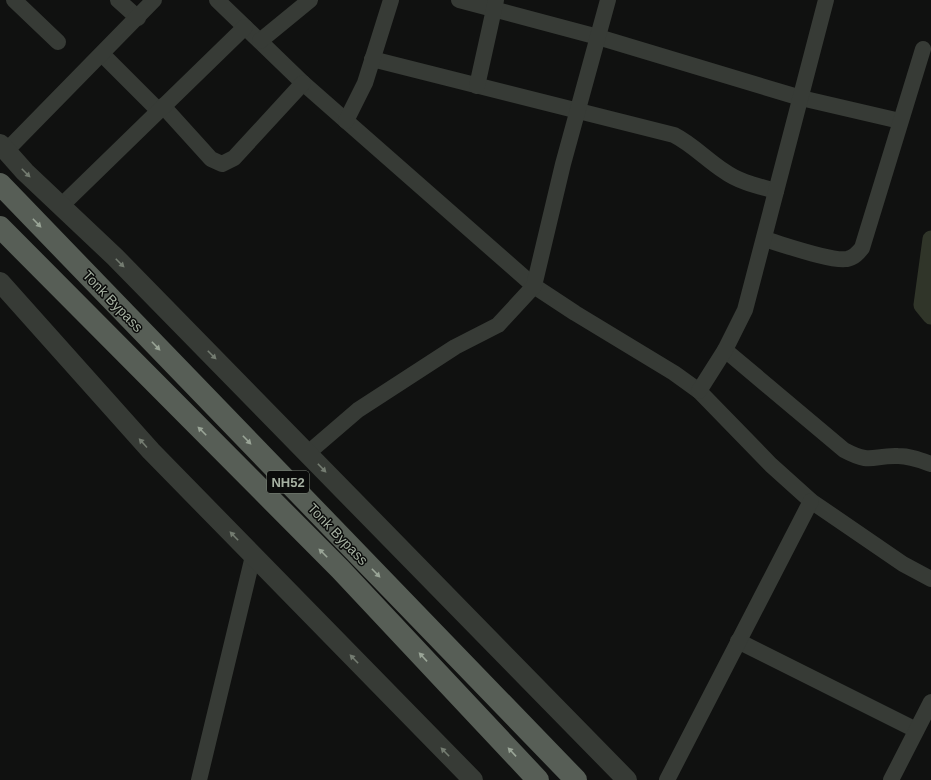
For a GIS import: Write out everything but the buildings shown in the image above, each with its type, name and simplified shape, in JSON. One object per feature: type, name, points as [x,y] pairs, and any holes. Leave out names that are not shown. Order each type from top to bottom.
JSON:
[{"type":"highway","name":"Tonk Bypass","points":[[0,184],[576,780]]},
{"type":"highway","name":"NH52","points":[[0,226],[340,569],[538,780]]},
{"type":"street","points":[[14,0],[58,42]]},
{"type":"street","points":[[118,0],[138,18]]},
{"type":"street","points":[[154,0],[102,54],[3,148],[115,257],[627,780]]},
{"type":"street","points":[[218,0],[303,83],[534,286],[575,313],[674,373],[699,391],[771,465],[811,501],[903,564],[931,579]]},
{"type":"street","points":[[260,42],[310,0]]},
{"type":"street","points":[[346,121],[365,83],[390,0]]},
{"type":"street","points":[[458,0],[494,5],[801,98],[900,121]]},
{"type":"street","points":[[308,453],[358,410],[455,347],[498,325],[534,286],[577,112],[608,0]]},
{"type":"street","points":[[699,391],[725,350],[745,310],[826,0]]},
{"type":"street","points":[[477,86],[494,5]]},
{"type":"street","points":[[61,206],[160,108],[245,27]]},
{"type":"street","points":[[764,239],[834,258],[848,259],[857,255],[862,248],[923,49]]},
{"type":"street","points":[[102,54],[160,108],[211,159],[222,164],[234,158],[303,83]]},
{"type":"street","points":[[372,59],[577,112],[674,135],[685,141],[724,172],[740,180],[776,191]]},
{"type":"street","points":[[0,282],[150,451],[473,780]]},
{"type":"street","points":[[725,350],[844,450],[863,459],[897,456],[916,458],[931,464]]},
{"type":"street","points":[[667,780],[811,501]]},
{"type":"street","points":[[199,780],[253,556]]},
{"type":"street","points":[[738,641],[916,730]]},
{"type":"street","points":[[891,780],[931,702]]},
{"type":"waterway","points":[[931,239],[922,305],[931,316]]}]
